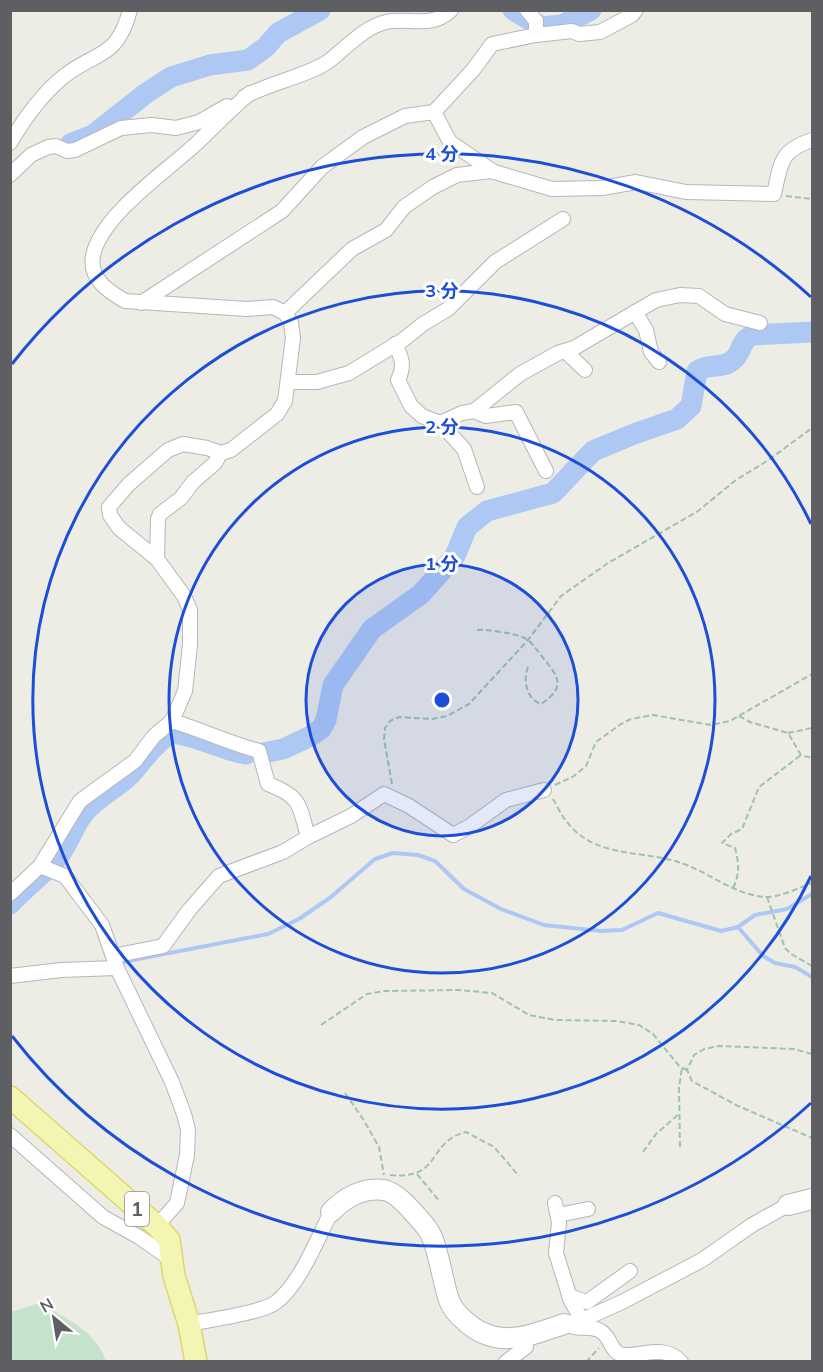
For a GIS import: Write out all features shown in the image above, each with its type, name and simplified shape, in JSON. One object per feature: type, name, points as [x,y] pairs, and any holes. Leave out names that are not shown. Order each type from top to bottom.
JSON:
[{"type":"main road","name":"1","points":[[10,1097],[157,1226],[169,1240],[189,1324],[195,1362]]},
{"type":"street","points":[[10,143],[22,124],[61,78],[105,53],[117,41],[126,26],[130,10]]},
{"type":"street","points":[[10,175],[31,155],[48,147],[56,146],[67,151],[75,150],[121,128],[152,125],[176,128],[199,122],[250,93],[320,66],[381,23],[393,20],[425,22],[444,17],[452,10]]},
{"type":"street","points":[[527,10],[536,29]]},
{"type":"street","points":[[141,303],[282,211],[322,166],[363,137],[405,116],[434,111],[472,70],[492,44],[536,29],[572,31],[579,34],[600,32],[632,15],[636,10]]},
{"type":"street","points":[[10,894],[46,868],[80,801],[135,762],[154,735],[172,721],[185,691],[190,645],[190,610],[184,596],[157,559],[119,528],[110,515],[109,507],[129,484],[168,450],[183,444],[221,453],[231,450],[277,414],[285,401],[293,338],[291,323],[285,313],[273,307],[248,309],[125,301],[109,292],[98,282],[93,271],[93,256],[103,234],[118,213],[157,176],[197,144],[228,111],[250,93]]},
{"type":"street","points":[[434,111],[450,142],[495,172],[552,189],[602,188],[636,182],[686,192],[774,194],[781,163],[787,153],[813,140]]},
{"type":"street","points":[[285,313],[352,249],[386,230],[404,207],[433,187],[457,175],[495,172]]},
{"type":"street","points":[[288,382],[317,382],[349,373],[448,309],[495,262],[563,219]]},
{"type":"street","points":[[440,423],[462,413],[474,411],[520,374],[574,348],[656,300],[680,295],[699,296],[724,314],[760,323]]},
{"type":"street","points":[[635,312],[646,330],[651,352],[659,362]]},
{"type":"street","points":[[395,344],[402,358],[402,370],[398,380],[411,406],[422,416],[440,423],[464,449],[477,487]]},
{"type":"street","points":[[565,351],[585,370]]},
{"type":"street","points":[[474,411],[486,416],[516,412],[546,471]]},
{"type":"street","points":[[157,559],[160,514],[181,498],[193,482],[215,463],[221,453]]},
{"type":"street","points":[[172,721],[203,730],[233,744],[260,751],[268,784],[297,801],[308,837]]},
{"type":"street","points":[[10,976],[115,962],[164,946],[190,909],[219,876],[283,852],[351,816],[384,794],[453,834],[470,826],[506,800],[544,790]]},
{"type":"street","points":[[46,868],[65,876],[102,925],[115,962],[172,1082],[184,1114],[188,1130],[187,1155],[177,1203],[157,1226]]},
{"type":"street","points":[[10,1135],[103,1217],[139,1237],[172,1260]]},
{"type":"street","points":[[189,1324],[243,1313],[273,1304],[283,1295],[300,1272],[331,1212],[347,1197],[369,1191],[384,1182],[427,1227],[433,1239],[450,1302],[457,1314],[474,1329],[489,1336],[508,1339],[526,1337],[573,1322],[622,1302],[702,1260],[752,1225],[788,1205],[813,1199]]},
{"type":"street","points":[[588,1209],[556,1209],[559,1234],[556,1253],[576,1328],[593,1328],[604,1332],[614,1350],[622,1355],[667,1352],[681,1362]]},
{"type":"street","points":[[569,1296],[587,1302],[630,1271]]},
{"type":"street","points":[[506,1362],[526,1347],[526,1337]]},
{"type":"path","points":[[774,194],[813,199]]},
{"type":"path","points":[[391,796],[392,778],[384,738],[385,728],[390,722],[399,717],[432,719],[447,716],[469,704],[528,640],[561,596],[608,564],[698,511],[736,480],[813,428]]},
{"type":"path","points":[[477,630],[528,640],[556,673],[559,681],[557,688],[541,704],[530,698],[525,679],[528,667]]},
{"type":"path","points":[[813,674],[730,721],[711,725],[653,715],[632,719],[596,742],[586,766],[574,776],[544,790],[551,795],[567,822],[580,836],[599,847],[676,861],[733,888],[767,897],[813,883]]},
{"type":"path","points":[[739,716],[750,722],[788,734],[813,728]]},
{"type":"path","points":[[788,734],[801,755],[813,758]]},
{"type":"path","points":[[733,888],[738,878],[735,848],[722,843],[731,834],[742,830],[759,787],[801,755]]},
{"type":"path","points":[[767,897],[785,948],[791,954],[813,966]]},
{"type":"path","points":[[321,1025],[367,994],[384,991],[458,990],[492,993],[529,1015],[555,1020],[616,1021],[639,1025],[653,1034],[682,1068],[687,1070],[692,1081],[736,1106],[813,1138]]},
{"type":"path","points":[[687,1070],[694,1055],[704,1049],[719,1046],[794,1049],[813,1054]]},
{"type":"path","points":[[680,1148],[679,1087],[682,1068]]},
{"type":"path","points":[[345,1093],[379,1147],[384,1182],[417,1174],[425,1169],[438,1150],[449,1140],[466,1132],[494,1147],[519,1176]]},
{"type":"path","points":[[643,1152],[656,1134],[680,1114]]},
{"type":"path","points":[[417,1174],[440,1202]]},
{"type":"path","points":[[586,1362],[609,1341]]},
{"type":"green space","points":[[40,1303],[70,1320],[87,1333],[95,1341],[106,1361],[11,1361],[11,1312]]},
{"type":"waterway","points":[[70,144],[93,135],[145,94],[171,77],[210,65],[248,60],[266,47],[278,33],[320,10]]},
{"type":"waterway","points":[[513,10],[542,27],[562,25],[591,10]]},
{"type":"waterway","points":[[263,753],[283,749],[321,729],[326,720],[333,685],[372,629],[421,594],[455,556],[467,527],[487,511],[553,493],[593,451],[677,419],[691,406],[697,371],[729,363],[736,357],[749,337],[812,332]]},
{"type":"waterway","points":[[10,904],[56,860],[80,818],[89,807],[130,775],[166,736],[172,734],[187,736],[246,754]]},
{"type":"waterway","points":[[123,962],[268,934],[299,919],[331,897],[375,859],[393,853],[418,855],[435,861],[464,889],[501,909],[544,925],[601,931],[622,930],[658,913],[721,931],[738,927],[755,915],[787,909],[812,894]]},
{"type":"waterway","points":[[738,927],[763,956],[775,963],[795,967],[812,977]]}]
